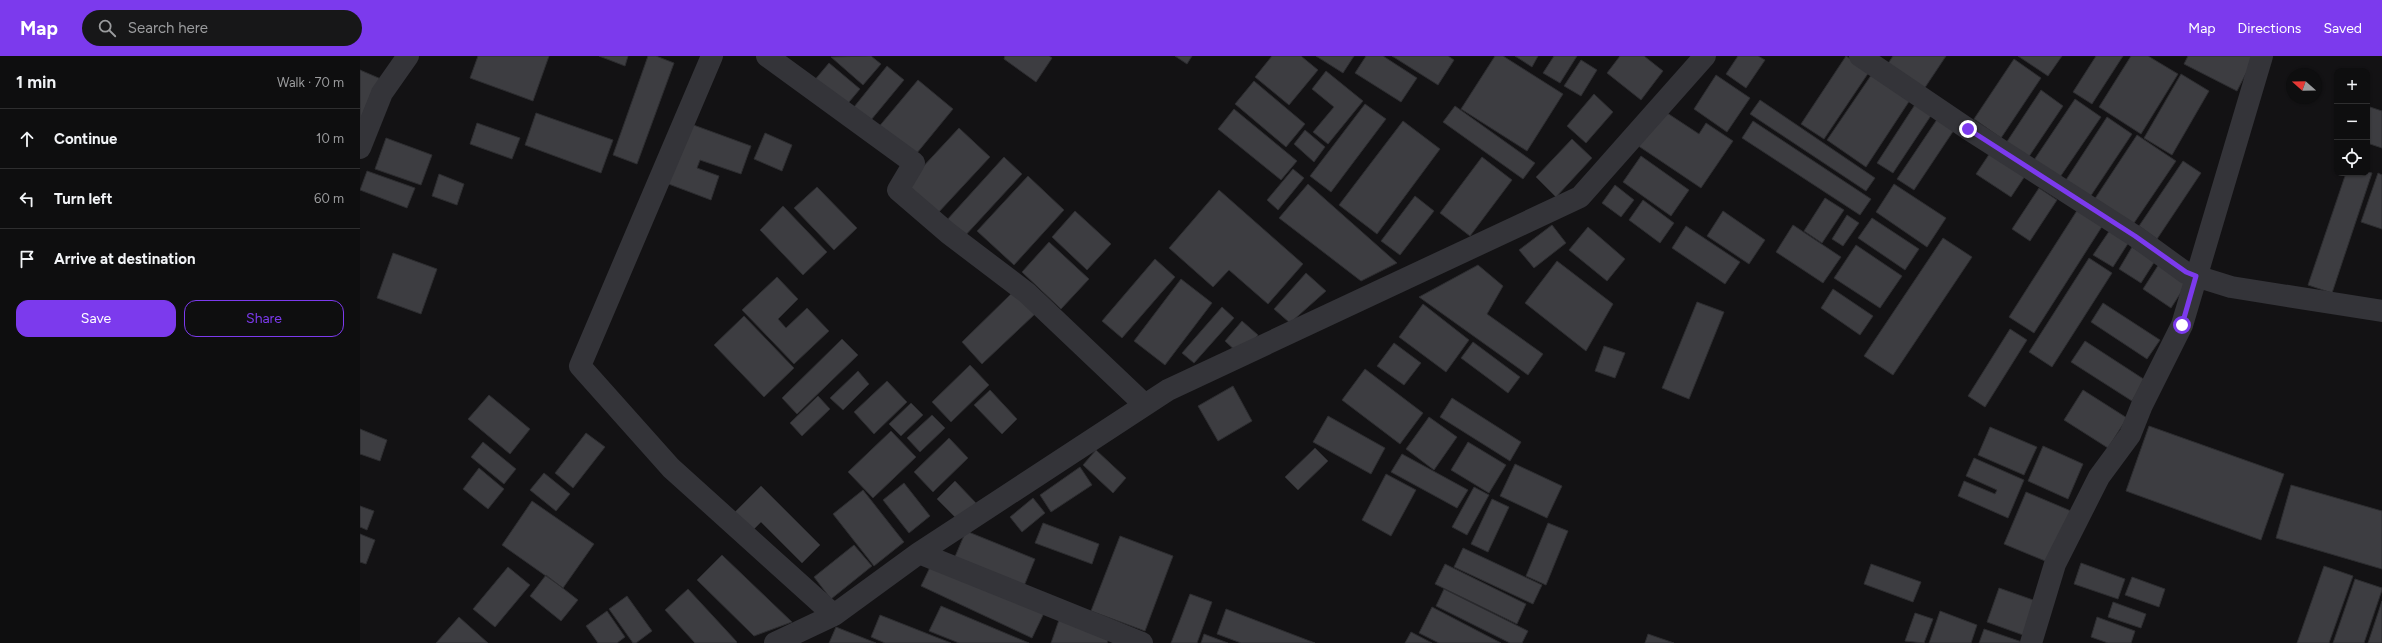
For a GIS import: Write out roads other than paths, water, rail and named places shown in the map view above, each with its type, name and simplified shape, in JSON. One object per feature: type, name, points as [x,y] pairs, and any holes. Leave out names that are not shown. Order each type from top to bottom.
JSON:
[{"type":"street","points":[[360,148],[382,93],[408,56]]},
{"type":"street","points":[[712,56],[580,366],[671,468],[834,615]]},
{"type":"street","points":[[767,56],[914,163],[898,190],[948,233],[1027,293],[1145,405]]},
{"type":"street","points":[[774,643],[834,615],[919,553],[1168,390],[1580,197],[1705,56]]},
{"type":"street","points":[[1860,56],[1968,129],[2135,236],[2186,272],[2231,287],[2382,311]]},
{"type":"street","points":[[2031,643],[2055,564],[2099,477],[2130,436],[2142,405],[2182,325],[2262,56]]},
{"type":"street","points":[[919,553],[1142,643]]}]
